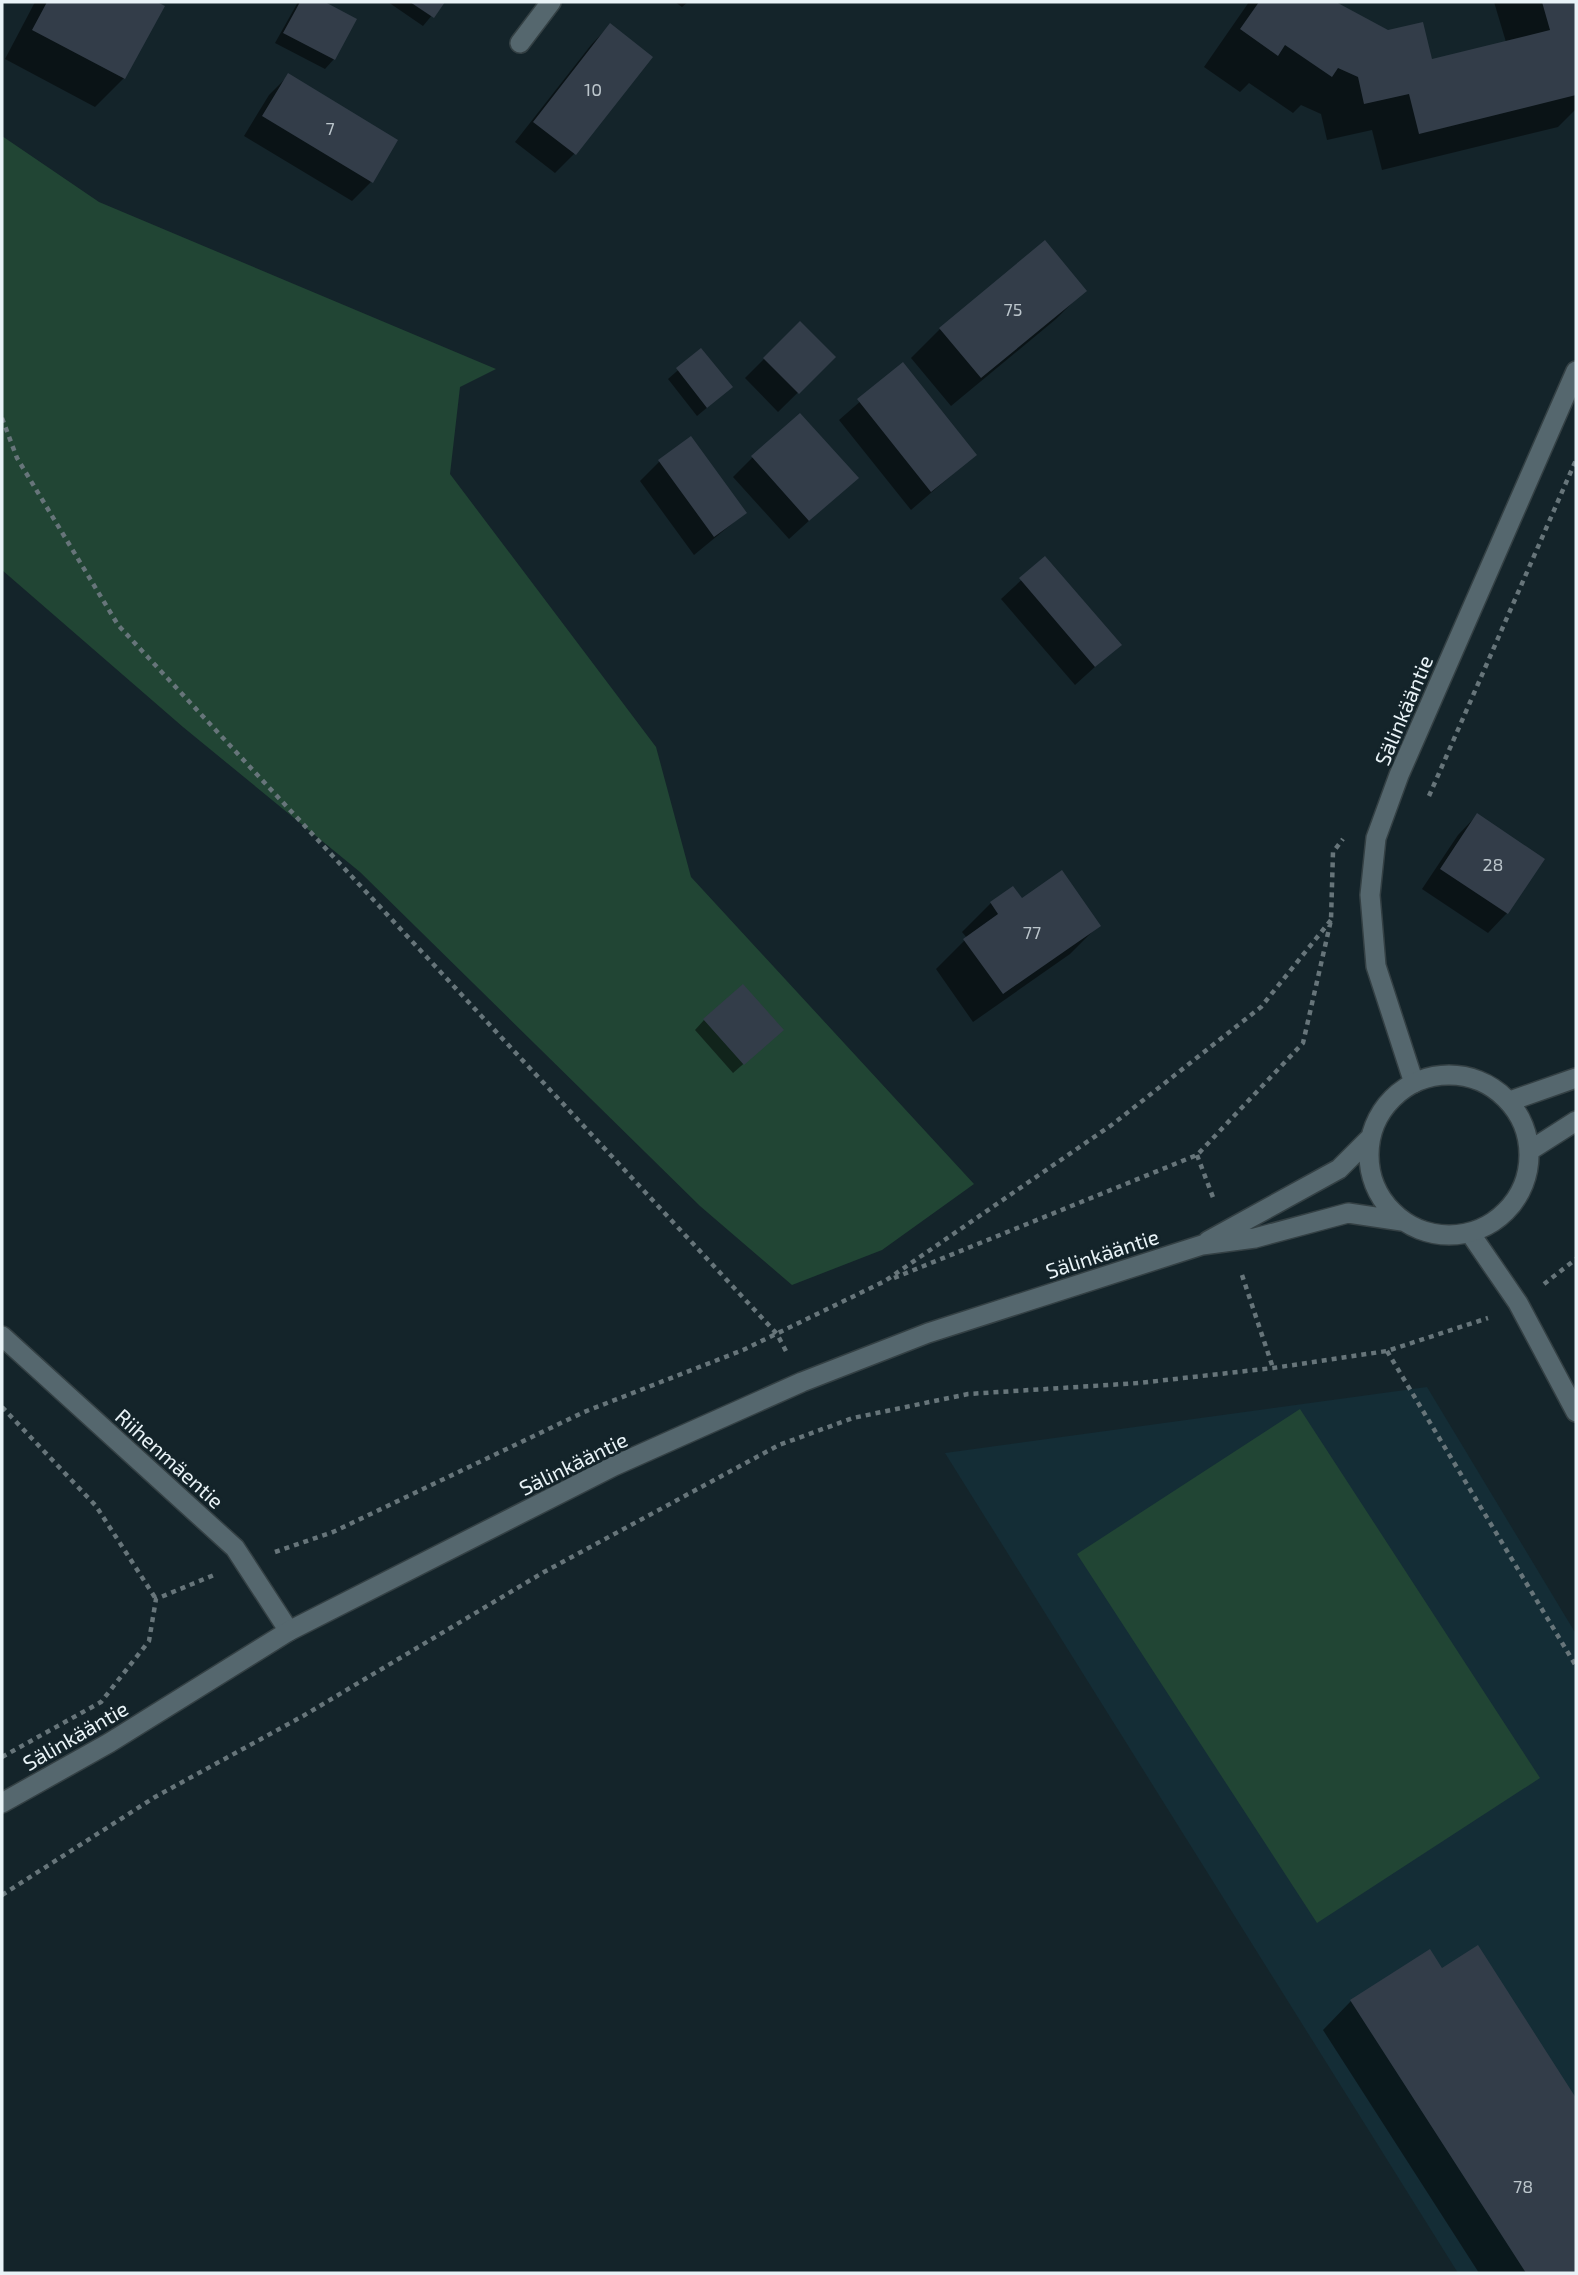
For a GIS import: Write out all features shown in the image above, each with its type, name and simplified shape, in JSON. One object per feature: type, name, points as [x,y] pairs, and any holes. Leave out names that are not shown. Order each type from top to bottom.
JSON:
[{"type":"main road","points":[[520,43],[551,2]]},
{"type":"main road","name":"Sälinkääntie","points":[[1414,1083],[1376,966],[1370,895],[1376,838],[1399,775],[1576,371]]},
{"type":"main road","points":[[1439,1075],[1465,1076],[1490,1085],[1510,1101],[1523,1124],[1530,1151],[1527,1178],[1514,1203],[1495,1222],[1470,1233],[1435,1234],[1402,1221],[1386,1204],[1374,1184],[1369,1160],[1371,1137],[1379,1115],[1394,1096],[1414,1083],[1439,1075]]},
{"type":"main road","points":[[1510,1101],[1576,1078]]},
{"type":"main road","points":[[1530,1151],[1576,1121]]},
{"type":"main road","name":"Sälinkääntie","points":[[1202,1245],[1245,1218],[1339,1169],[1371,1137]]},
{"type":"main road","name":"Sälinkääntie","points":[[2,1803],[121,1736],[289,1631],[614,1466],[802,1382],[928,1333],[1202,1245],[1255,1238],[1349,1213],[1402,1221]]},
{"type":"main road","points":[[1470,1233],[1518,1303],[1576,1412]]},
{"type":"main road","name":"Riihenmäentie","points":[[2,1336],[235,1548],[289,1631]]},
{"type":"path","points":[[2,418],[17,458],[118,625],[777,1334],[802,1382]]},
{"type":"path","points":[[1423,809],[1576,460]]},
{"type":"path","points":[[156,1599],[245,1563],[333,1532],[584,1412],[777,1334],[885,1281],[1197,1155],[1303,1043],[1331,920],[1261,1007],[1113,1124],[885,1281]]},
{"type":"path","points":[[1197,1155],[1216,1206]]},
{"type":"path","points":[[2,1895],[155,1797],[303,1716],[544,1572],[779,1445],[853,1419],[968,1394],[1139,1383],[1273,1368],[1387,1351],[1479,1322],[1518,1303],[1576,1259]]},
{"type":"path","points":[[1242,1275],[1273,1368]]},
{"type":"path","points":[[1387,1351],[1576,1666]]},
{"type":"path","points":[[2,1407],[96,1506],[156,1599],[149,1641],[101,1702],[2,1756]]},
{"type":"shaded area","points":[[1427,1387],[1576,1634],[1576,2273],[1458,2273],[945,1453]]},
{"type":"green space","points":[[2,136],[99,202],[496,369],[460,387],[450,474],[656,747],[691,877],[974,1184],[882,1250],[792,1285],[700,1206],[360,872],[183,727],[2,570]]},
{"type":"green space","points":[[1300,1409],[1540,1778],[1317,1923],[1077,1554]]},
{"type":"building","points":[[47,2],[157,2],[165,6],[125,79],[32,30]]},
{"type":"building","points":[[300,2],[325,2],[357,19],[335,60],[283,33]]},
{"type":"building","points":[[410,2],[445,2],[434,18]]},
{"type":"building","points":[[1259,2],[1336,2],[1388,30],[1423,22],[1432,59],[1550,30],[1542,2],[1576,2],[1576,95],[1419,134],[1409,94],[1364,104],[1358,77],[1338,68],[1332,77],[1285,45],[1278,56],[1240,29]]},
{"type":"building","points":[[610,23],[653,57],[576,155],[533,122]]},
{"type":"building","points":[[288,73],[398,140],[373,183],[262,116]]},
{"type":"building","points":[[1045,240],[1087,291],[981,378],[939,328]]},
{"type":"building","points":[[800,321],[836,357],[799,394],[763,358]]},
{"type":"building","points":[[701,348],[733,387],[707,408],[676,368]]},
{"type":"building","points":[[903,362],[977,455],[931,492],[857,399]]},
{"type":"building","points":[[800,413],[859,478],[809,521],[751,456]]},
{"type":"building","points":[[691,436],[747,513],[714,537],[658,460]]},
{"type":"building","points":[[1045,556],[1122,645],[1095,667],[1019,578]]},
{"type":"building","points":[[1477,813],[1545,859],[1508,914],[1440,869]]},
{"type":"building","points":[[1062,870],[1101,926],[1003,994],[963,939],[998,914],[990,902],[1013,886],[1022,898]]},
{"type":"building","points":[[743,984],[784,1030],[744,1065],[703,1019]]},
{"type":"building","points":[[1478,1945],[1576,2098],[1576,2273],[1526,2273],[1350,2000],[1430,1949],[1442,1968]]}]
